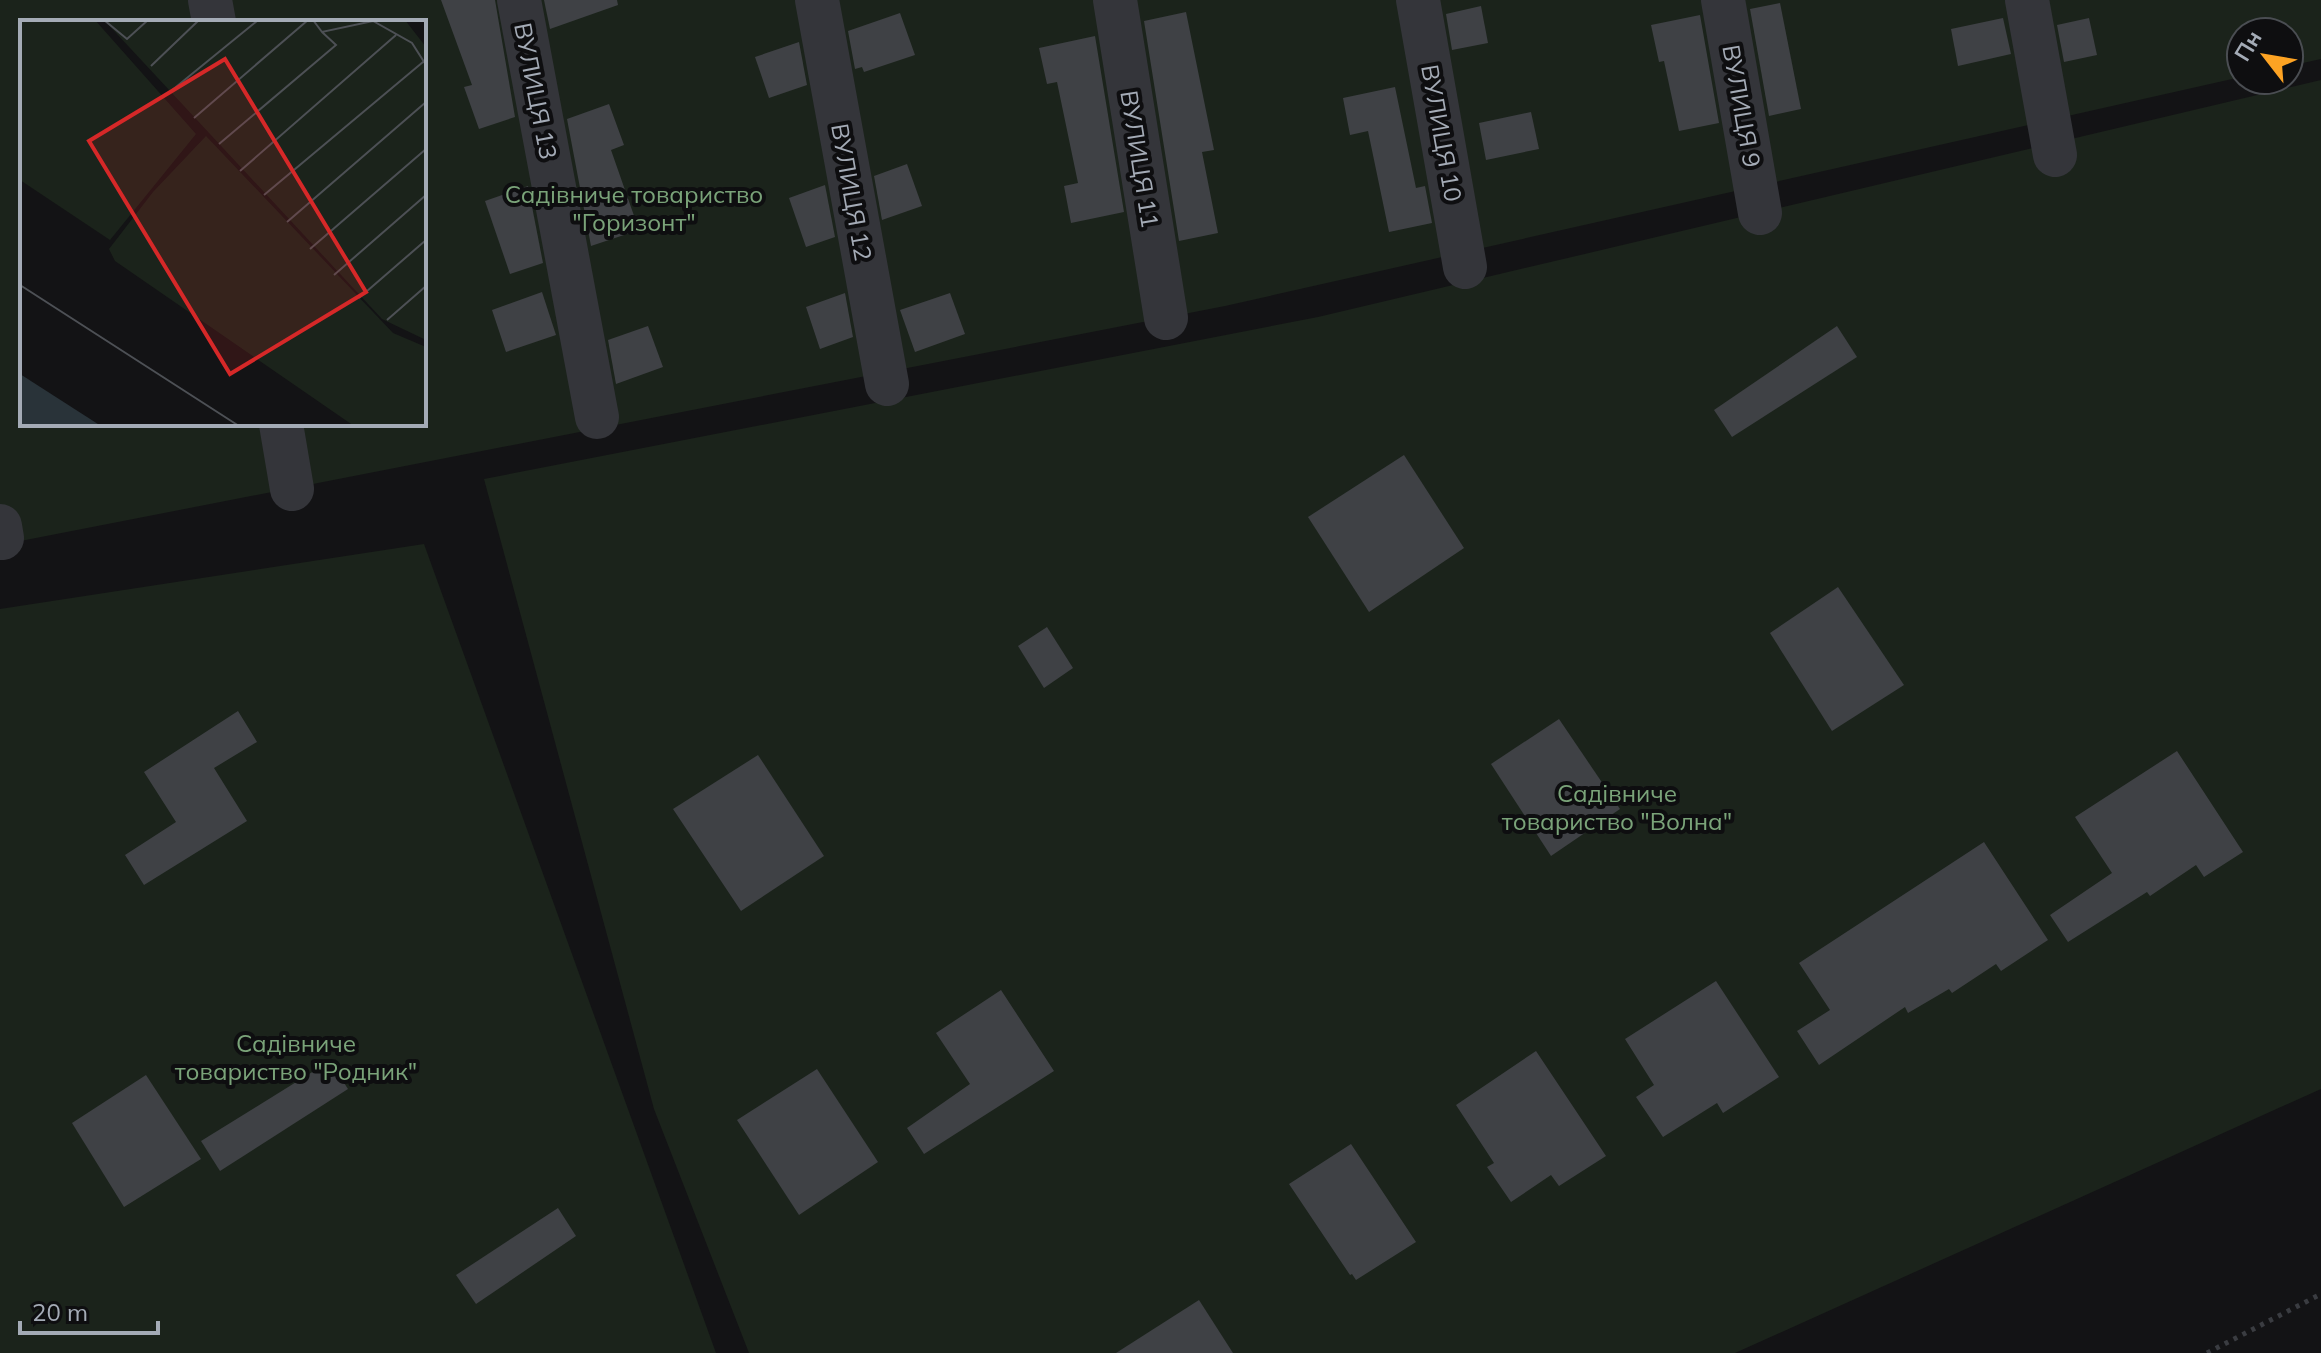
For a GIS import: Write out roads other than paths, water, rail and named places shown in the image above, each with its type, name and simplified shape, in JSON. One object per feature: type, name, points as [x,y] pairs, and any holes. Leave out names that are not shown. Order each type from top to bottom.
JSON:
[{"type":"street","points":[[210,0],[214,20]]},
{"type":"street","name":"ВУЛИЦЯ 13","points":[[519,0],[597,417]]},
{"type":"street","name":"ВУЛИЦЯ 12","points":[[817,0],[887,384]]},
{"type":"street","name":"ВУЛИЦЯ 11","points":[[1115,0],[1166,318]]},
{"type":"street","name":"ВУЛИЦЯ 10","points":[[1418,0],[1465,267]]},
{"type":"street","name":"ВУЛИЦЯ 9","points":[[1723,0],[1760,213]]},
{"type":"street","points":[[2027,0],[2055,155]]},
{"type":"street","points":[[281,426],[292,489]]},
{"type":"park label","name":"Садівниче товариство \"Горизонт\"","points":[[634,208]]},
{"type":"park label","name":"Садівниче товариство \"Волна\"","points":[[1617,807]]},
{"type":"park label","name":"Садівниче товариство \"Родник\"","points":[[296,1057]]}]
